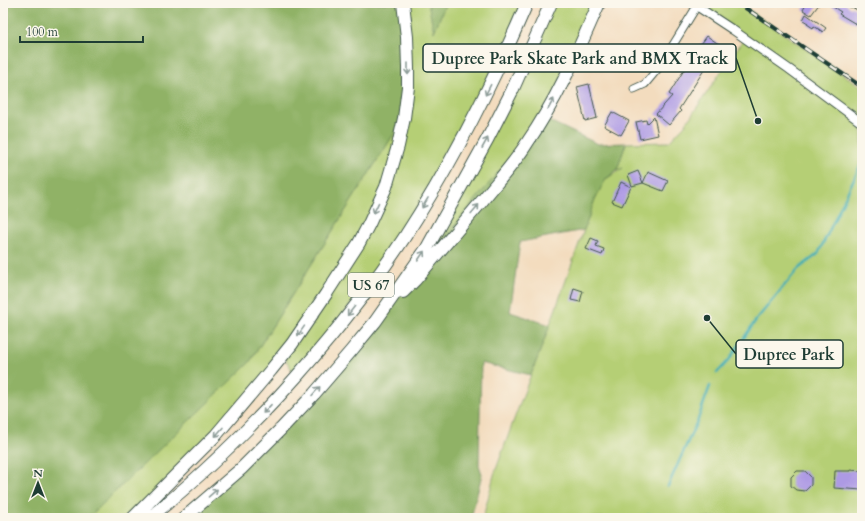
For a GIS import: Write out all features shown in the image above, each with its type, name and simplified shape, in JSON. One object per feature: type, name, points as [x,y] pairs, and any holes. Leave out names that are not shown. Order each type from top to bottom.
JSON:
[{"type":"highway","points":[[133,518],[216,435],[271,370],[292,344],[359,243],[388,182],[404,118],[408,87],[408,68],[407,37],[403,3]]},
{"type":"highway","name":"US 67","points":[[149,518],[198,476],[262,414],[330,338],[376,278],[403,239],[471,124],[527,3]]},
{"type":"highway","name":"US 67","points":[[184,518],[241,469],[281,429],[314,394],[375,322],[427,248],[488,138],[512,91],[551,3]]},
{"type":"highway","points":[[375,322],[416,280],[508,170],[527,145],[563,82],[600,3]]},
{"type":"street","points":[[634,88],[645,84],[660,66],[694,5],[784,65],[862,123]]},
{"type":"green space","points":[[3,3],[403,3],[404,118],[249,363],[88,518],[3,518]]},
{"type":"green space","points":[[403,3],[527,3],[418,215],[296,377],[283,355],[131,518],[66,518],[249,363],[404,118]]},
{"type":"green space","points":[[428,3],[446,3],[434,32]]},
{"type":"green space","points":[[551,3],[599,3],[540,123],[415,280]]},
{"type":"green space","points":[[692,3],[738,3],[862,87],[862,518],[483,518],[494,475],[595,199],[606,179],[623,168],[617,170],[626,143],[669,142],[685,125],[745,38]]},
{"type":"green space","points":[[543,118],[598,144],[626,143],[617,170],[606,179],[595,199],[584,230],[520,242],[510,312],[550,325],[531,375],[481,363],[479,465],[482,474],[471,518],[184,518],[351,351]]},
{"type":"building","points":[[807,3],[820,3],[811,15],[803,10]]},
{"type":"building","points":[[827,3],[844,3],[862,13],[862,15],[856,24],[839,14],[841,12]]},
{"type":"building","points":[[806,14],[826,28],[823,32],[814,26],[813,28],[803,20]]},
{"type":"building","points":[[707,36],[720,45],[679,109],[681,111],[669,125],[656,114],[672,96],[669,94]]},
{"type":"building","points":[[589,84],[597,118],[585,121],[577,87]]},
{"type":"building","points":[[612,112],[629,121],[621,135],[604,126]]},
{"type":"building","points":[[654,117],[658,135],[640,139],[636,122],[646,120],[647,124]]},
{"type":"building","points":[[638,171],[643,183],[632,186],[628,175]]},
{"type":"building","points":[[648,172],[668,181],[663,191],[643,183]]},
{"type":"building","points":[[621,182],[631,187],[622,206],[612,202]]},
{"type":"building","points":[[591,238],[598,241],[596,246],[604,249],[602,255],[586,249]]},
{"type":"building","points":[[574,288],[583,291],[580,302],[571,300]]},
{"type":"building","points":[[797,471],[805,471],[811,477],[811,485],[805,491],[796,490],[791,486],[791,477]]},
{"type":"building","points":[[835,471],[862,471],[862,490],[834,488]]},
{"type":"waterway","points":[[717,373],[729,360],[756,320],[798,269],[818,254],[862,162]]},
{"type":"waterway","points":[[668,486],[698,419],[710,386]]},
{"type":"waterway","points":[[647,518],[649,514]]},
{"type":"railway","points":[[738,3],[862,87]]},
{"type":"place","name":"Dupree Park Skate Park and BMX Track","points":[[758,121]]},
{"type":"place","name":"Dupree Park","points":[[707,318]]}]
